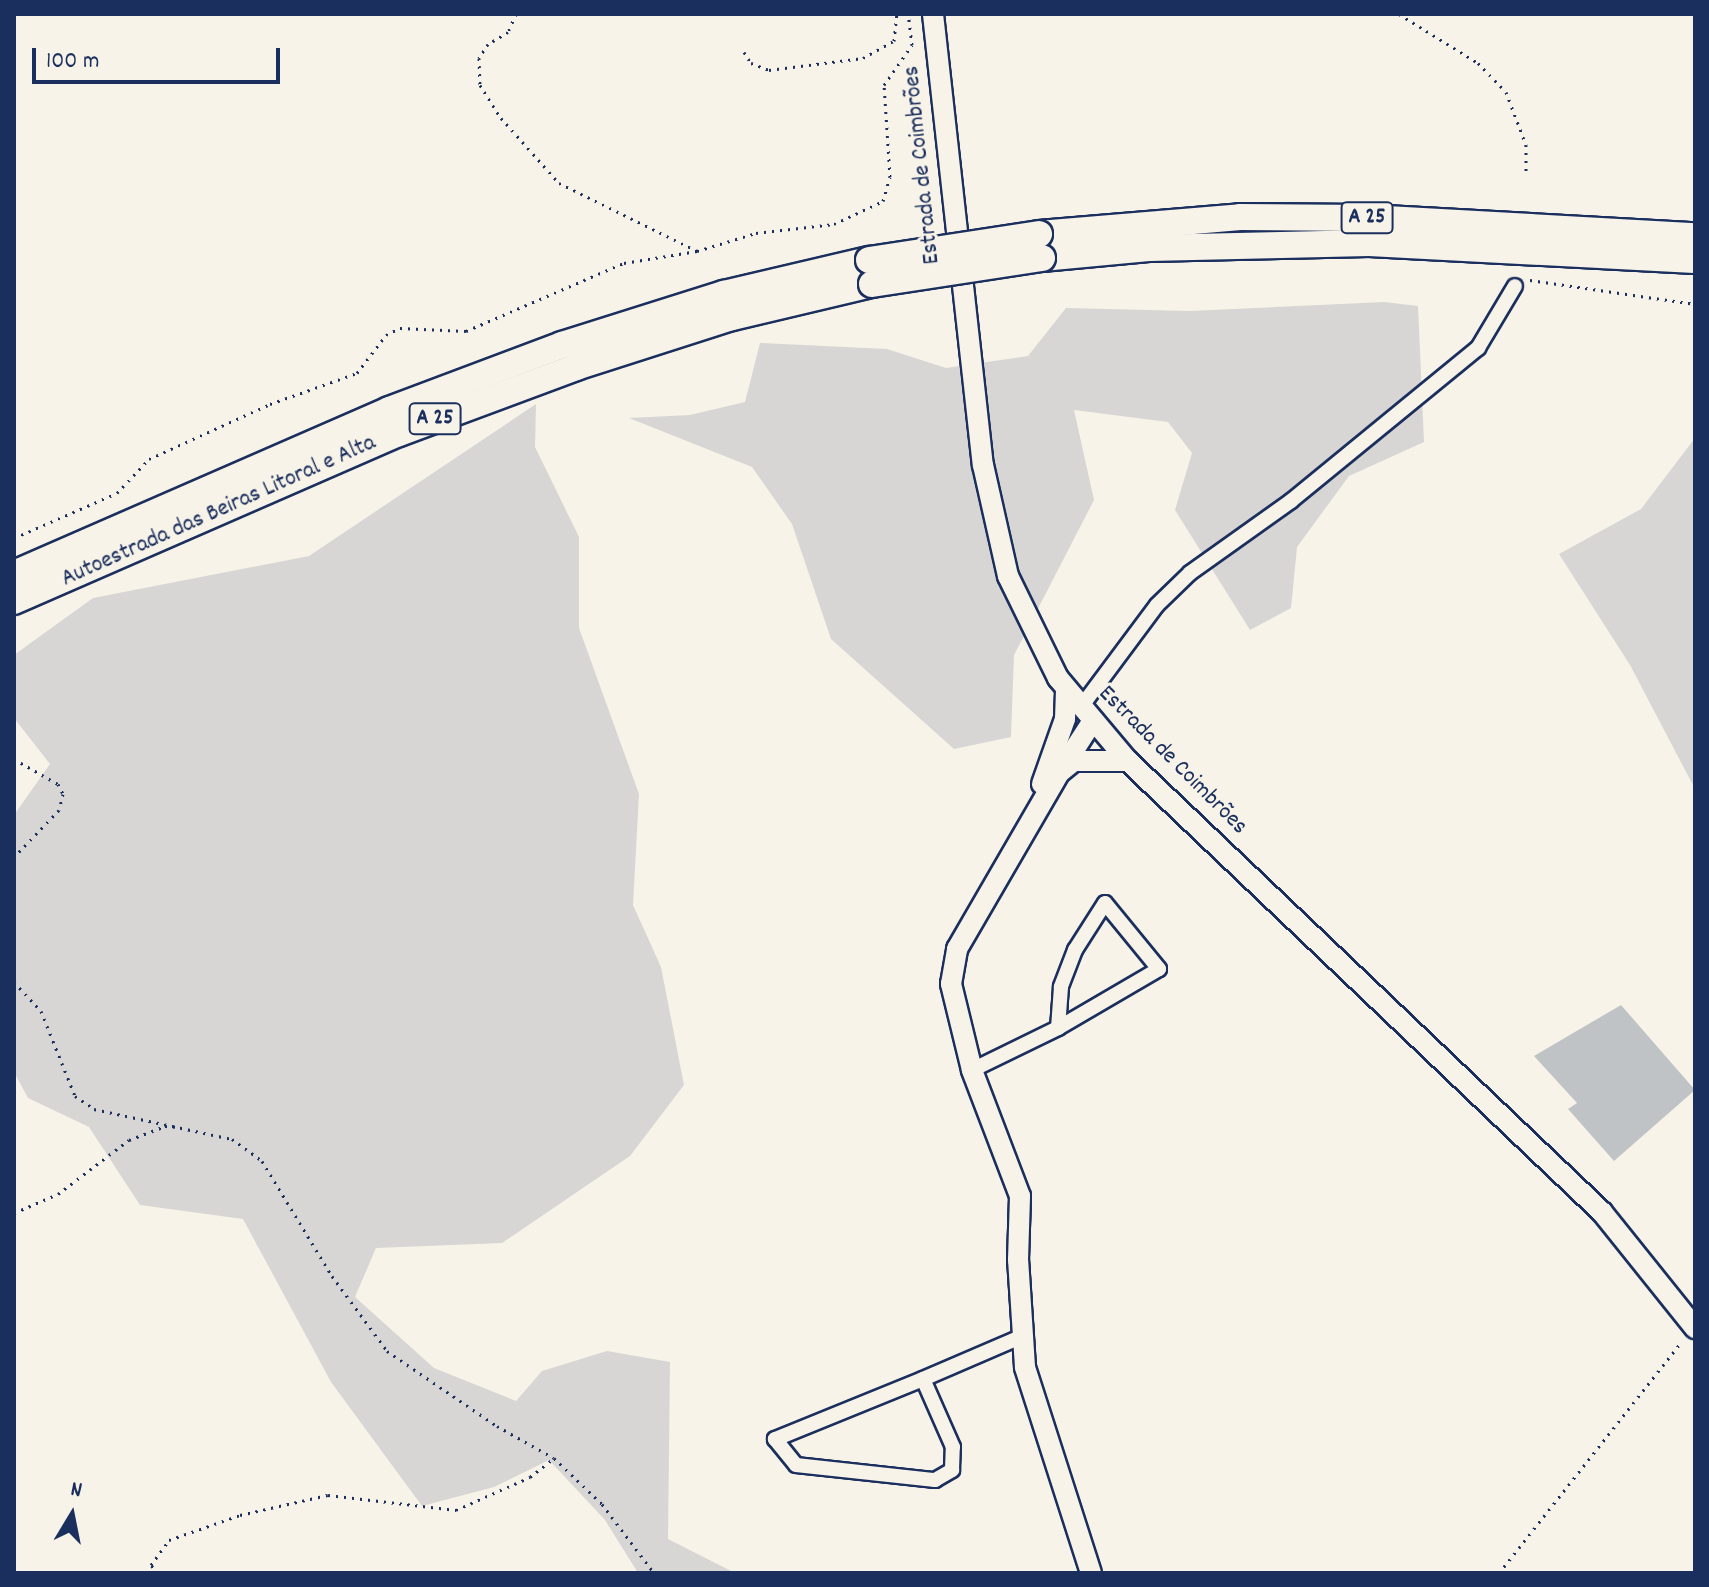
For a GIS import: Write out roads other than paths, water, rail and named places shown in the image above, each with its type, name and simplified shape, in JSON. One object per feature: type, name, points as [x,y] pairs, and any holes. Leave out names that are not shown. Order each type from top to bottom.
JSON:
[{"type":"highway","name":"Autoestrada das Beiras Litoral e Alta","points":[[14,574],[389,410],[562,345],[724,294],[1240,217],[1398,219],[1695,236]]},
{"type":"highway","name":"Autoestrada das Beiras Litoral e Alta","points":[[1041,246],[1149,248],[1369,243],[1695,260]]},
{"type":"highway","name":"Autoestrada das Beiras Litoral e Alta","points":[[14,601],[399,433],[576,367],[870,272]]},
{"type":"street","name":"Estrada de Coimbrões","points":[[933,14],[983,465],[1008,576],[1066,689],[1128,761],[1592,1202],[1691,1333]]},
{"type":"street","points":[[1091,1573],[1025,1367],[1020,1196],[972,1070],[953,998],[957,949],[1059,773],[1086,715],[1157,605],[1190,573],[1291,501],[1478,348],[1515,286]]},
{"type":"street","points":[[1017,843],[1057,748],[1066,689]]},
{"type":"street","points":[[1059,773],[1074,761],[1128,761]]},
{"type":"street","points":[[972,1070],[1058,1028],[1159,969],[1105,903],[1075,950],[1061,987],[1058,1028]]},
{"type":"street","points":[[923,1379],[953,1447],[952,1470],[935,1480],[796,1465],[775,1439],[1023,1336]]}]
